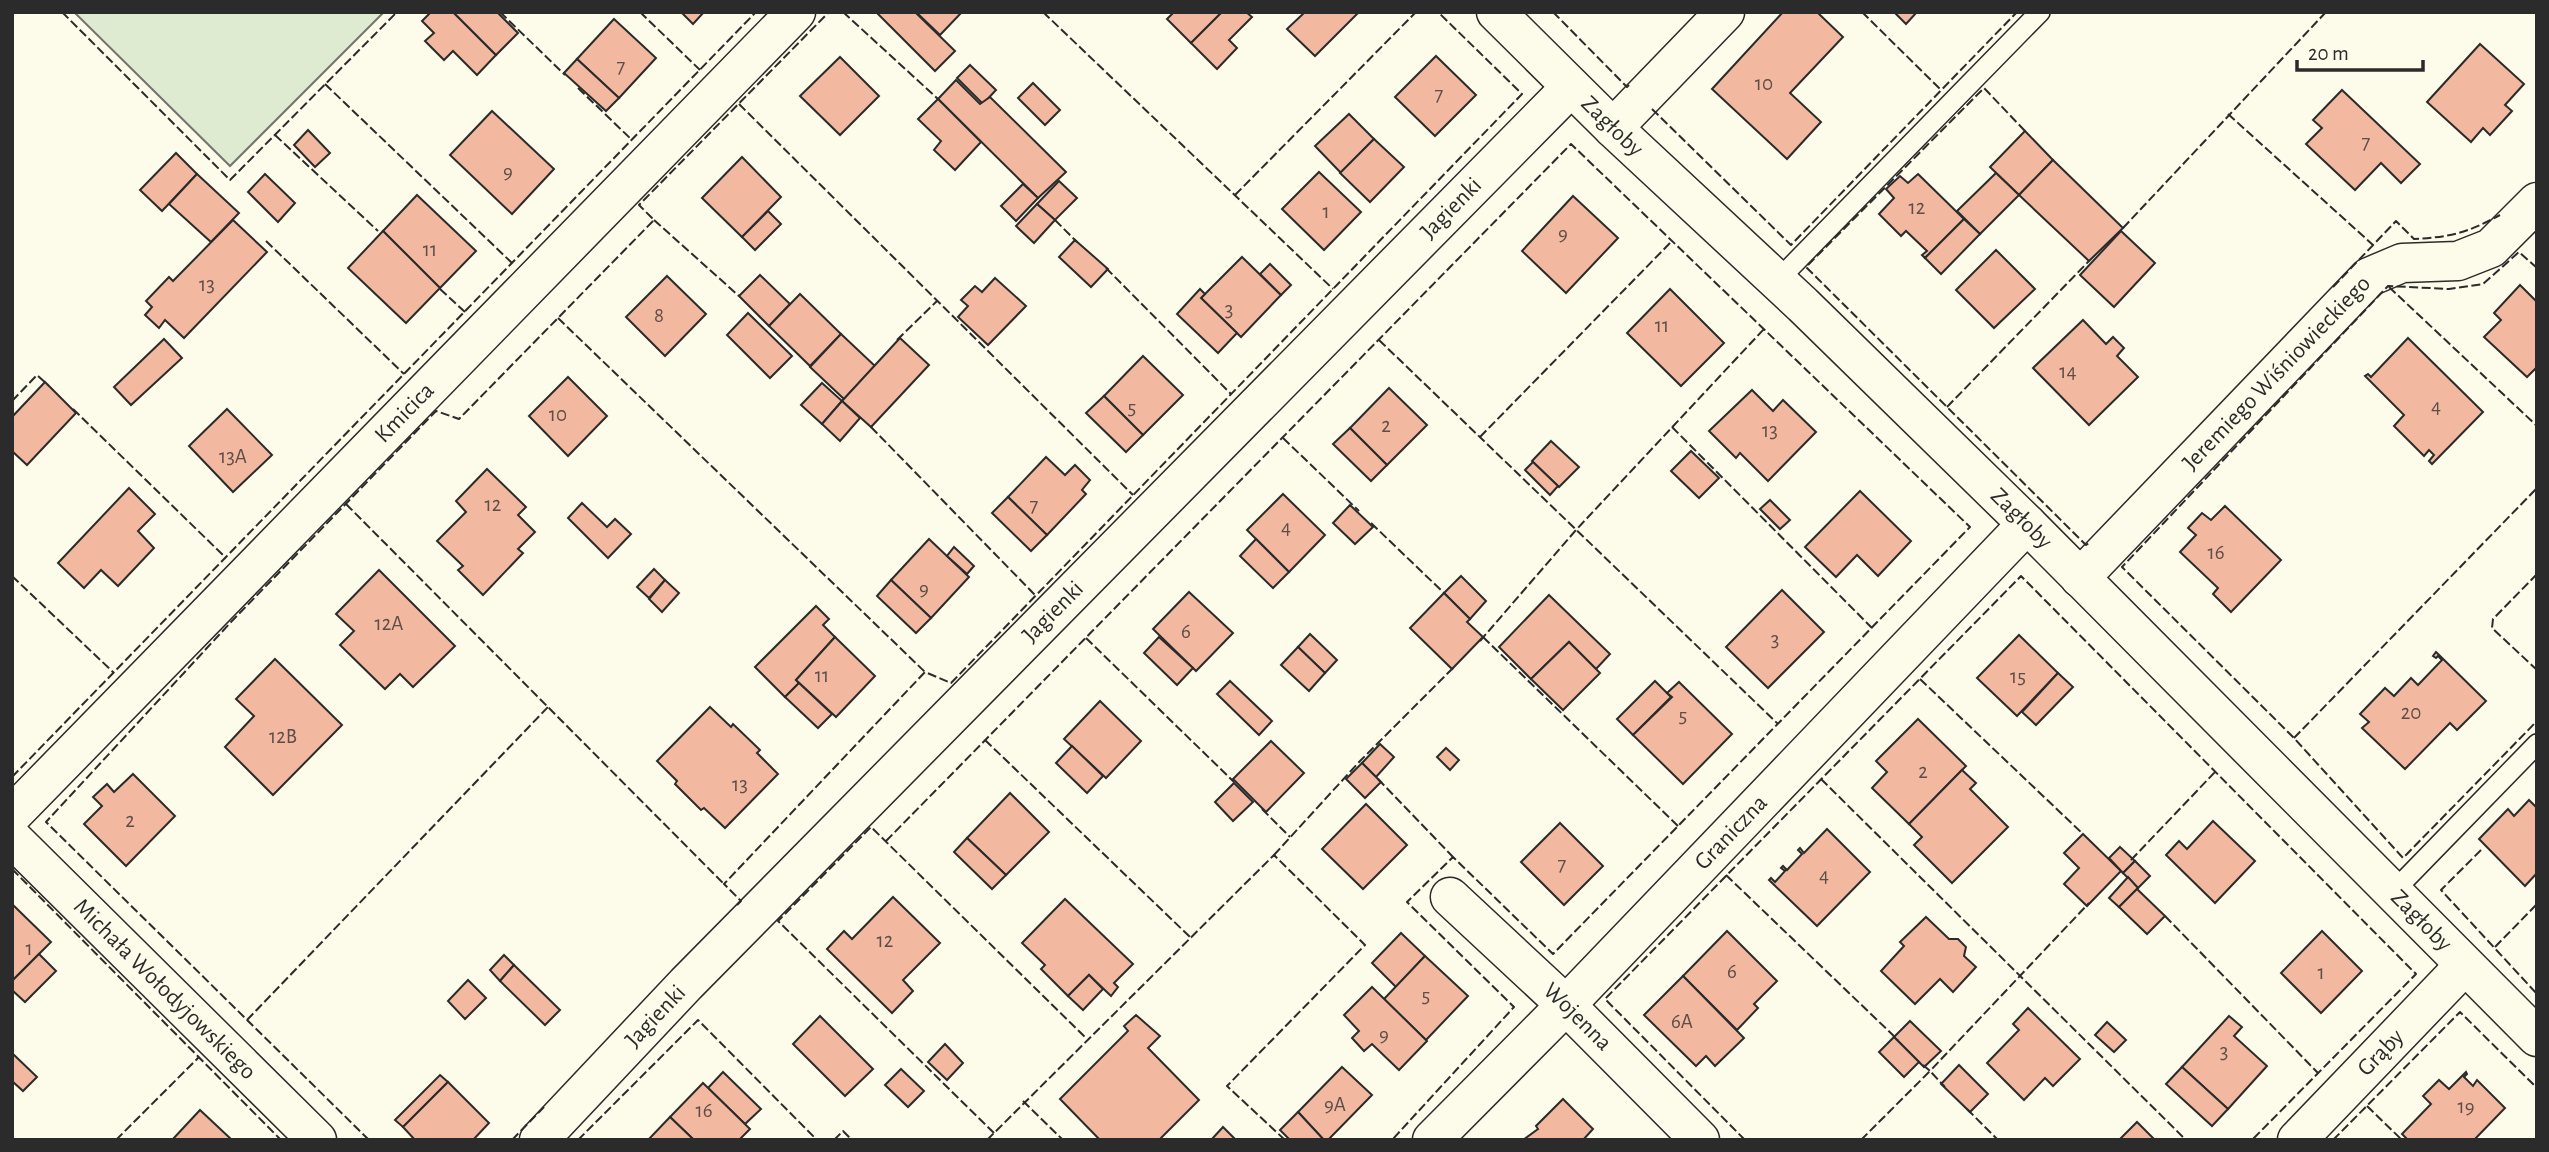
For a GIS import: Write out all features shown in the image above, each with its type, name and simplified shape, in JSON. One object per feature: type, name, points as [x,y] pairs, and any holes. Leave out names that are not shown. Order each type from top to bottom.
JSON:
[{"type":"street","name":"Kmicica","points":[[12,814],[796,12]]},
{"type":"street","name":"Zagłoby","points":[[1496,12],[1613,128],[1777,281],[2027,524],[2537,1037]]},
{"type":"street","points":[[1613,128],[1725,12]]},
{"type":"street","name":"Jagienki","points":[[539,1140],[685,984],[1571,86]]},
{"type":"street","name":"Jeremiego Wiśniowieckiego","points":[[2080,578],[2370,277],[2402,262],[2458,261],[2491,248],[2537,202]]},
{"type":"street","name":"Graniczna","points":[[1432,1140],[1566,1005],[2027,524]]},
{"type":"street","name":"Michała Wołodyjowskiego","points":[[12,838],[317,1140]]},
{"type":"street","name":"Wojenna","points":[[1450,897],[1566,1005],[1700,1140]]},
{"type":"street","name":"Grąby","points":[[2297,1140],[2464,966]]},
{"type":"lane","points":[[1777,281],[2040,12]]},
{"type":"lane","points":[[2393,892],[2537,744]]},
{"type":"green space","points":[[74,12],[384,12],[230,166]]},
{"type":"building","points":[[431,12],[453,12],[496,55],[477,75],[453,51],[444,60],[425,41],[434,33],[422,21]]},
{"type":"building","points":[[453,12],[497,12],[518,33],[496,55]]},
{"type":"building","points":[[681,12],[704,12],[693,24]]},
{"type":"building","points":[[876,12],[915,12],[955,51],[935,71]]},
{"type":"building","points":[[916,12],[962,12],[940,35]]},
{"type":"building","points":[[1174,12],[1222,12],[1191,43],[1167,19]]},
{"type":"building","points":[[1222,12],[1246,12],[1252,17],[1229,40],[1237,48],[1217,69],[1191,43]]},
{"type":"building","points":[[1305,12],[1359,12],[1315,56],[1287,29]]},
{"type":"building","points":[[1783,12],[1817,12],[1843,37],[1790,93],[1821,122],[1787,159],[1712,89]]},
{"type":"building","points":[[1894,12],[1917,12],[1906,24]]},
{"type":"building","points":[[614,19],[656,58],[619,98],[577,59]]},
{"type":"building","points":[[2480,44],[2524,84],[2505,105],[2512,111],[2490,135],[2483,128],[2471,142],[2427,102]]},
{"type":"building","points":[[1436,56],[1476,95],[1435,136],[1395,97]]},
{"type":"building","points":[[840,57],[879,96],[840,135],[800,96]]},
{"type":"building","points":[[577,59],[619,98],[606,111],[564,73]]},
{"type":"building","points":[[970,65],[996,90],[983,104],[957,78]]},
{"type":"building","points":[[956,80],[980,104],[990,97],[1066,172],[1038,198],[938,99]]},
{"type":"building","points":[[1033,83],[1060,110],[1045,125],[1018,98]]},
{"type":"building","points":[[2342,90],[2420,164],[2401,183],[2381,163],[2355,190],[2306,144],[2322,128],[2313,120]]},
{"type":"building","points":[[938,99],[981,142],[955,170],[934,150],[941,141],[918,119]]},
{"type":"building","points":[[492,111],[554,169],[512,214],[450,155]]},
{"type":"building","points":[[1349,114],[1374,139],[1341,173],[1315,146]]},
{"type":"building","points":[[308,130],[330,153],[315,167],[294,145]]},
{"type":"building","points":[[2025,131],[2053,160],[2019,195],[1990,167]]},
{"type":"building","points":[[1374,139],[1404,167],[1370,202],[1340,173]]},
{"type":"building","points":[[176,153],[197,174],[162,211],[140,190]]},
{"type":"building","points":[[742,157],[781,197],[742,237],[702,198]]},
{"type":"building","points":[[2053,160],[2123,228],[2089,261],[2019,195]]},
{"type":"building","points":[[1319,172],[1361,212],[1324,250],[1282,209]]},
{"type":"building","points":[[1996,173],[2019,195],[1980,234],[1957,211]]},
{"type":"building","points":[[197,174],[239,213],[211,242],[169,204]]},
{"type":"building","points":[[265,174],[295,203],[278,222],[248,192]]},
{"type":"building","points":[[1918,174],[1964,219],[1925,258],[1922,255],[1927,251],[1906,231],[1901,236],[1879,214],[1894,198],[1886,189],[1900,176],[1908,183]]},
{"type":"building","points":[[1059,181],[1077,198],[1055,220],[1037,204]]},
{"type":"building","points":[[1023,184],[1038,198],[1016,221],[1001,206]]},
{"type":"building","points":[[417,195],[476,251],[440,288],[383,231]]},
{"type":"building","points":[[1573,196],[1618,238],[1566,293],[1522,251]]},
{"type":"building","points":[[1037,204],[1055,220],[1034,243],[1016,226]]},
{"type":"building","points":[[768,211],[781,224],[755,250],[742,237]]},
{"type":"building","points":[[1964,219],[1980,234],[1941,274],[1925,258]]},
{"type":"building","points":[[233,220],[267,252],[184,338],[165,320],[159,328],[145,315],[152,307],[146,301],[169,277],[173,281]]},
{"type":"building","points":[[383,231],[440,288],[406,323],[348,268]]},
{"type":"building","points":[[2121,231],[2155,263],[2114,307],[2080,275]]},
{"type":"building","points":[[1075,240],[1108,269],[1091,287],[1059,257]]},
{"type":"building","points":[[1996,250],[2035,289],[1994,328],[1956,290]]},
{"type":"building","points":[[1242,257],[1281,295],[1241,337],[1201,298]]},
{"type":"building","points":[[1270,264],[1291,285],[1281,295],[1260,274]]},
{"type":"building","points":[[760,275],[790,304],[769,326],[739,296]]},
{"type":"building","points":[[667,276],[706,314],[665,356],[626,317]]},
{"type":"building","points":[[995,278],[1026,306],[988,345],[958,317],[968,306],[961,300],[975,286],[982,292]]},
{"type":"building","points":[[2520,285],[2537,302],[2537,367],[2527,377],[2484,337],[2501,320],[2494,313]]},
{"type":"building","points":[[1200,289],[1205,294],[1201,298],[1237,333],[1218,353],[1177,314]]},
{"type":"building","points":[[1670,289],[1724,343],[1681,386],[1627,333]]},
{"type":"building","points":[[800,294],[841,334],[810,366],[769,326]]},
{"type":"building","points":[[748,313],[792,356],[770,378],[727,335]]},
{"type":"building","points":[[2083,320],[2106,344],[2113,337],[2124,348],[2117,356],[2138,377],[2089,425],[2033,368]]},
{"type":"building","points":[[841,334],[875,366],[844,399],[810,367]]},
{"type":"building","points":[[900,338],[929,365],[871,427],[842,401]]},
{"type":"building","points":[[2408,338],[2483,412],[2432,464],[2429,461],[2434,455],[2429,450],[2424,456],[2394,426],[2404,415],[2365,376],[2368,374],[2371,377]]},
{"type":"building","points":[[164,339],[182,358],[131,405],[114,387]]},
{"type":"building","points":[[1143,356],[1183,395],[1143,435],[1104,396]]},
{"type":"building","points":[[568,377],[607,416],[568,456],[529,416]]},
{"type":"building","points":[[45,382],[76,413],[27,465],[12,451],[12,417]]},
{"type":"building","points":[[822,383],[842,401],[822,424],[801,405]]},
{"type":"building","points":[[1389,388],[1427,425],[1387,465],[1350,428]]},
{"type":"building","points":[[1752,390],[1773,411],[1783,400],[1816,432],[1768,481],[1740,453],[1736,458],[1709,431]]},
{"type":"building","points":[[1104,396],[1143,435],[1126,452],[1086,413]]},
{"type":"building","points":[[842,401],[860,418],[840,441],[822,424]]},
{"type":"building","points":[[227,409],[272,455],[233,492],[189,446]]},
{"type":"building","points":[[1350,428],[1387,465],[1371,481],[1333,444]]},
{"type":"building","points":[[1551,441],[1579,467],[1559,487],[1532,461]]},
{"type":"building","points":[[1691,451],[1719,478],[1699,498],[1671,471]]},
{"type":"building","points":[[1046,457],[1065,475],[1075,465],[1090,480],[1082,490],[1086,494],[1047,535],[1008,497]]},
{"type":"building","points":[[1533,462],[1558,486],[1550,495],[1525,470]]},
{"type":"building","points":[[487,469],[526,507],[518,515],[535,532],[518,549],[523,553],[483,595],[458,570],[463,566],[437,541],[466,512],[456,501]]},
{"type":"building","points":[[129,488],[155,514],[138,531],[154,548],[118,586],[101,570],[84,588],[58,563]]},
{"type":"building","points":[[1860,491],[1911,541],[1878,576],[1857,555],[1836,577],[1805,547]]},
{"type":"building","points":[[1283,494],[1325,535],[1289,572],[1247,530]]},
{"type":"building","points":[[1008,497],[1047,535],[1031,551],[992,513]]},
{"type":"building","points":[[1770,500],[1790,520],[1780,529],[1760,509]]},
{"type":"building","points":[[582,503],[607,527],[615,519],[631,534],[608,558],[568,518]]},
{"type":"building","points":[[1350,505],[1373,527],[1355,544],[1333,523]]},
{"type":"building","points":[[2225,506],[2281,560],[2231,612],[2213,594],[2218,588],[2180,552],[2196,535],[2188,528],[2202,513],[2211,520]]},
{"type":"building","points":[[929,539],[969,577],[931,618],[891,580]]},
{"type":"building","points":[[1256,539],[1289,572],[1273,588],[1240,556]]},
{"type":"building","points":[[954,547],[974,566],[967,574],[947,556]]},
{"type":"building","points":[[654,569],[665,580],[649,598],[637,587]]},
{"type":"building","points":[[379,570],[455,646],[413,687],[400,674],[385,689],[340,645],[354,631],[336,614]]},
{"type":"building","points":[[1461,576],[1486,601],[1470,619],[1444,593]]},
{"type":"building","points":[[665,580],[679,593],[662,612],[649,599]]},
{"type":"building","points":[[891,580],[931,618],[916,633],[877,596]]},
{"type":"building","points":[[1782,590],[1824,632],[1768,688],[1726,647]]},
{"type":"building","points":[[1189,592],[1233,633],[1196,671],[1153,629]]},
{"type":"building","points":[[1444,593],[1470,619],[1467,622],[1483,637],[1452,669],[1410,628]]},
{"type":"building","points":[[1549,595],[1610,654],[1596,669],[1569,642],[1531,679],[1499,647]]},
{"type":"building","points":[[816,606],[829,619],[823,625],[835,637],[796,680],[799,683],[785,697],[755,667]]},
{"type":"building","points":[[1310,634],[1337,660],[1325,673],[1298,647]]},
{"type":"building","points":[[2019,635],[2058,673],[2017,716],[1977,678]]},
{"type":"building","points":[[835,637],[875,676],[836,717],[796,680]]},
{"type":"building","points":[[1159,637],[1193,668],[1177,685],[1144,653]]},
{"type":"building","points":[[1569,642],[1600,673],[1563,710],[1531,679]]},
{"type":"building","points":[[1298,647],[1325,673],[1309,691],[1281,665]]},
{"type":"building","points":[[2436,652],[2486,701],[2457,730],[2450,723],[2405,769],[2362,728],[2369,722],[2360,714],[2385,688],[2394,696],[2411,678],[2418,685],[2442,660],[2433,656]]},
{"type":"building","points":[[275,659],[342,725],[273,795],[225,747],[254,716],[236,699]]},
{"type":"building","points":[[2058,673],[2073,687],[2036,725],[2022,712]]},
{"type":"building","points":[[1230,681],[1272,721],[1259,735],[1217,694]]},
{"type":"building","points":[[1655,681],[1671,697],[1633,735],[1617,719]]},
{"type":"building","points":[[1679,682],[1732,734],[1683,784],[1633,735],[1672,697],[1667,693]]},
{"type":"building","points":[[799,683],[832,714],[818,728],[785,697]]},
{"type":"building","points":[[1100,701],[1141,741],[1106,778],[1064,739]]},
{"type":"building","points":[[710,707],[731,727],[733,724],[760,750],[757,753],[778,774],[725,828],[704,808],[701,810],[657,761]]},
{"type":"building","points":[[1918,719],[1966,766],[1909,824],[1872,788],[1887,772],[1876,761]]},
{"type":"building","points":[[1271,741],[1304,773],[1266,812],[1233,779]]},
{"type":"building","points":[[1380,744],[1394,757],[1376,777],[1362,763]]},
{"type":"building","points":[[1072,746],[1103,776],[1087,793],[1056,763]]},
{"type":"building","points":[[1446,748],[1459,760],[1450,770],[1437,757]]},
{"type":"building","points":[[1362,763],[1381,782],[1365,798],[1346,779]]},
{"type":"building","points":[[1962,770],[1976,783],[1970,789],[2008,827],[1952,883],[1914,845],[1922,837],[1909,824]]},
{"type":"building","points":[[133,774],[175,816],[126,866],[84,824],[102,806],[93,797],[107,784],[114,792]]},
{"type":"building","points":[[1234,783],[1253,802],[1233,821],[1215,802]]},
{"type":"building","points":[[1010,793],[1049,832],[1006,875],[967,838]]},
{"type":"building","points":[[2529,800],[2537,808],[2537,873],[2525,886],[2479,839],[2508,809],[2514,816]]},
{"type":"building","points":[[1366,804],[1407,845],[1363,889],[1322,849]]},
{"type":"building","points":[[2213,821],[2255,861],[2215,903],[2166,855],[2179,841],[2187,849]]},
{"type":"building","points":[[1560,823],[1603,866],[1564,905],[1521,862]]},
{"type":"building","points":[[1827,829],[1870,872],[1817,926],[1769,880],[1771,878],[1775,882],[1785,871],[1781,868],[1783,866],[1787,870],[1802,854],[1798,850],[1800,848],[1804,853]]},
{"type":"building","points":[[2083,834],[2121,871],[2087,906],[2064,884],[2079,868],[2064,853]]},
{"type":"building","points":[[967,838],[1006,875],[992,889],[954,852]]},
{"type":"building","points":[[2120,847],[2135,861],[2123,873],[2109,858]]},
{"type":"building","points":[[2135,861],[2150,876],[2138,888],[2123,873]]},
{"type":"building","points":[[2128,877],[2138,888],[2119,907],[2109,898]]},
{"type":"building","points":[[2137,889],[2165,916],[2147,934],[2119,907]]},
{"type":"building","points":[[893,897],[940,943],[903,980],[913,991],[892,1013],[827,949],[844,931],[852,939]]},
{"type":"building","points":[[1065,899],[1133,964],[1114,983],[1118,987],[1111,996],[1089,975],[1068,996],[1041,969],[1045,965],[1022,943]]},
{"type":"building","points":[[12,904],[51,942],[12,981]]},
{"type":"building","points":[[1926,917],[1949,939],[1958,939],[1966,947],[1964,956],[1976,967],[1953,992],[1940,979],[1915,1004],[1881,971],[1904,946],[1900,942]]},
{"type":"building","points":[[1727,931],[1777,981],[1754,1004],[1758,1008],[1737,1030],[1683,976]]},
{"type":"building","points":[[2322,931],[2362,971],[2321,1013],[2281,973]]},
{"type":"building","points":[[1401,933],[1425,956],[1396,987],[1372,963]]},
{"type":"building","points":[[39,954],[56,971],[25,1002],[12,990],[12,981]]},
{"type":"building","points":[[504,955],[514,965],[500,981],[490,970]]},
{"type":"building","points":[[1425,956],[1468,996],[1426,1040],[1384,999]]},
{"type":"building","points":[[514,965],[560,1010],[545,1025],[500,981]]},
{"type":"building","points":[[1089,975],[1103,989],[1083,1010],[1068,996]]},
{"type":"building","points":[[1683,976],[1744,1038],[1715,1066],[1706,1056],[1696,1066],[1644,1015]]},
{"type":"building","points":[[468,980],[486,998],[465,1019],[448,1001]]},
{"type":"building","points":[[1372,987],[1427,1041],[1399,1070],[1372,1044],[1364,1051],[1352,1038],[1359,1031],[1344,1015]]},
{"type":"building","points":[[2028,1008],[2080,1059],[2053,1086],[2045,1078],[2024,1100],[1987,1063],[2019,1030],[2013,1024]]},
{"type":"building","points":[[1136,1015],[1160,1036],[1148,1048],[1199,1100],[1159,1140],[1100,1140],[1060,1099],[1128,1031],[1124,1026]]},
{"type":"building","points":[[820,1016],[873,1069],[845,1096],[793,1044]]},
{"type":"building","points":[[2229,1016],[2242,1027],[2234,1036],[2267,1066],[2228,1109],[2182,1067]]},
{"type":"building","points":[[1910,1021],[1941,1051],[1924,1067],[1894,1037]]},
{"type":"building","points":[[2107,1022],[2126,1040],[2114,1052],[2095,1035]]},
{"type":"building","points":[[1894,1037],[1919,1062],[1904,1077],[1879,1052]]},
{"type":"building","points":[[945,1044],[963,1063],[947,1080],[928,1062]]},
{"type":"building","points":[[12,1053],[37,1077],[23,1091],[12,1081]]},
{"type":"building","points":[[1959,1065],[1988,1094],[1970,1112],[1941,1084]]},
{"type":"building","points":[[1342,1067],[1372,1095],[1328,1140],[1324,1140],[1298,1112]]},
{"type":"building","points":[[2182,1067],[2228,1109],[2212,1126],[2166,1084]]},
{"type":"building","points":[[901,1069],[924,1091],[908,1107],[885,1085]]},
{"type":"building","points":[[723,1072],[761,1109],[745,1124],[708,1088]]},
{"type":"building","points":[[2466,1072],[2464,1077],[2473,1086],[2477,1080],[2505,1108],[2474,1140],[2408,1140],[2402,1134],[2431,1104],[2423,1096],[2439,1080],[2449,1089]]},
{"type":"building","points":[[440,1075],[448,1082],[403,1127],[395,1120]]},
{"type":"building","points":[[448,1082],[489,1123],[473,1140],[415,1140],[403,1127]]},
{"type":"building","points":[[703,1083],[750,1129],[739,1140],[694,1140],[670,1117]]},
{"type":"building","points":[[1563,1099],[1593,1129],[1583,1140],[1523,1140],[1538,1129],[1536,1126]]},
{"type":"building","points":[[200,1110],[232,1140],[172,1140]]},
{"type":"building","points":[[1298,1112],[1324,1140],[1290,1140],[1280,1130]]},
{"type":"building","points":[[670,1117],[694,1140],[648,1140]]},
{"type":"building","points":[[2137,1122],[2155,1140],[2119,1140]]},
{"type":"building","points":[[1223,1127],[1236,1140],[1211,1140]]},
{"type":"fence","points":[[62,12],[230,180],[397,12]]},
{"type":"fence","points":[[500,12],[565,75]]},
{"type":"fence","points":[[640,12],[700,70]]},
{"type":"fence","points":[[12,777],[756,12]]},
{"type":"fence","points":[[369,1140],[46,822],[231,622],[436,411],[459,419],[654,220],[639,205],[829,12]]},
{"type":"fence","points":[[843,12],[938,99]]},
{"type":"fence","points":[[1043,12],[1333,289]]},
{"type":"fence","points":[[1235,195],[1416,12]]},
{"type":"fence","points":[[737,905],[741,901],[724,884],[925,672],[951,683],[1522,94],[1438,12]]},
{"type":"fence","points":[[1553,12],[1627,87],[1629,85]]},
{"type":"fence","points":[[1862,12],[1940,89]]},
{"type":"fence","points":[[1652,109],[1791,245],[2017,12]]},
{"type":"fence","points":[[2123,228],[2326,12]]},
{"type":"fence","points":[[325,84],[512,263]]},
{"type":"fence","points":[[578,88],[632,140]]},
{"type":"fence","points":[[2025,131],[1984,88],[1806,267],[2086,545],[2089,543]]},
{"type":"fence","points":[[739,104],[1133,495]]},
{"type":"fence","points":[[2228,114],[2373,245]]},
{"type":"fence","points":[[275,135],[378,231]]},
{"type":"fence","points":[[886,841],[1571,144],[1970,527],[1553,954],[1453,857],[1407,902],[1514,1007],[1392,1140]]},
{"type":"fence","points":[[2333,287],[2396,221],[2414,239],[2458,233],[2500,215]]},
{"type":"fence","points":[[654,220],[739,296]]},
{"type":"fence","points":[[1055,220],[1077,242]]},
{"type":"fence","points":[[266,241],[404,374]]},
{"type":"fence","points":[[1480,437],[1672,241]]},
{"type":"fence","points":[[2537,268],[2519,252],[2483,284],[2449,289],[2388,286],[2122,567],[2294,738],[2403,858],[2537,721]]},
{"type":"fence","points":[[1947,407],[2089,261]]},
{"type":"fence","points":[[1106,268],[1231,394]]},
{"type":"fence","points":[[2389,287],[2537,426]]},
{"type":"fence","points":[[440,289],[465,312]]},
{"type":"fence","points":[[897,340],[937,301]]},
{"type":"fence","points":[[558,318],[925,672]]},
{"type":"fence","points":[[1480,641],[1576,530],[1764,329]]},
{"type":"fence","points":[[1379,340],[1778,724]]},
{"type":"fence","points":[[12,401],[37,375],[48,385]]},
{"type":"fence","points":[[73,409],[226,558]]},
{"type":"fence","points":[[871,427],[1035,595]]},
{"type":"fence","points":[[1672,427],[1872,628]]},
{"type":"fence","points":[[1283,438],[1359,511]]},
{"type":"fence","points":[[2294,738],[2537,488]]},
{"type":"fence","points":[[346,504],[724,884]]},
{"type":"fence","points":[[1371,523],[1444,593]]},
{"type":"fence","points":[[2537,574],[2493,619],[2492,628],[2537,670]]},
{"type":"fence","points":[[12,576],[114,673]]},
{"type":"fence","points":[[1745,1140],[1605,999],[2021,576],[2416,974],[2252,1140]]},
{"type":"fence","points":[[1483,637],[1678,826]]},
{"type":"fence","points":[[1086,638],[1234,782]]},
{"type":"fence","points":[[1274,855],[1360,761],[1455,666]]},
{"type":"fence","points":[[1920,679],[2083,834]]},
{"type":"fence","points":[[247,1020],[548,707]]},
{"type":"fence","points":[[985,740],[1190,937]]},
{"type":"fence","points":[[2131,860],[2215,772]]},
{"type":"fence","points":[[1378,779],[1453,857]]},
{"type":"fence","points":[[1821,779],[2186,1140]]},
{"type":"fence","points":[[1262,809],[1290,837]]},
{"type":"fence","points":[[994,1133],[778,921],[871,827],[1087,1039]]},
{"type":"fence","points":[[2481,850],[2441,890],[2537,994]]},
{"type":"fence","points":[[987,1140],[1274,855],[1365,945],[1227,1086],[1285,1140]]},
{"type":"fence","points":[[12,869],[281,1140]]},
{"type":"fence","points":[[1726,875],[1898,1040]]},
{"type":"fence","points":[[1923,1065],[1930,1071],[2089,903]]},
{"type":"fence","points":[[2495,947],[2537,904]]},
{"type":"fence","points":[[2165,916],[2318,1073]]},
{"type":"fence","points":[[2333,1140],[2460,1012],[2537,1088]]},
{"type":"fence","points":[[578,1140],[698,1020],[817,1140]]},
{"type":"fence","points":[[116,1140],[199,1057]]},
{"type":"fence","points":[[1861,1140],[1930,1071],[1945,1087]]},
{"type":"fence","points":[[1023,1101],[1063,1140]]},
{"type":"fence","points":[[2367,1106],[2402,1140]]},
{"type":"fence","points":[[512,1140],[544,1107]]},
{"type":"fence","points":[[1967,1109],[1998,1140]]},
{"type":"fence","points":[[834,1140],[843,1131],[852,1140]]}]
